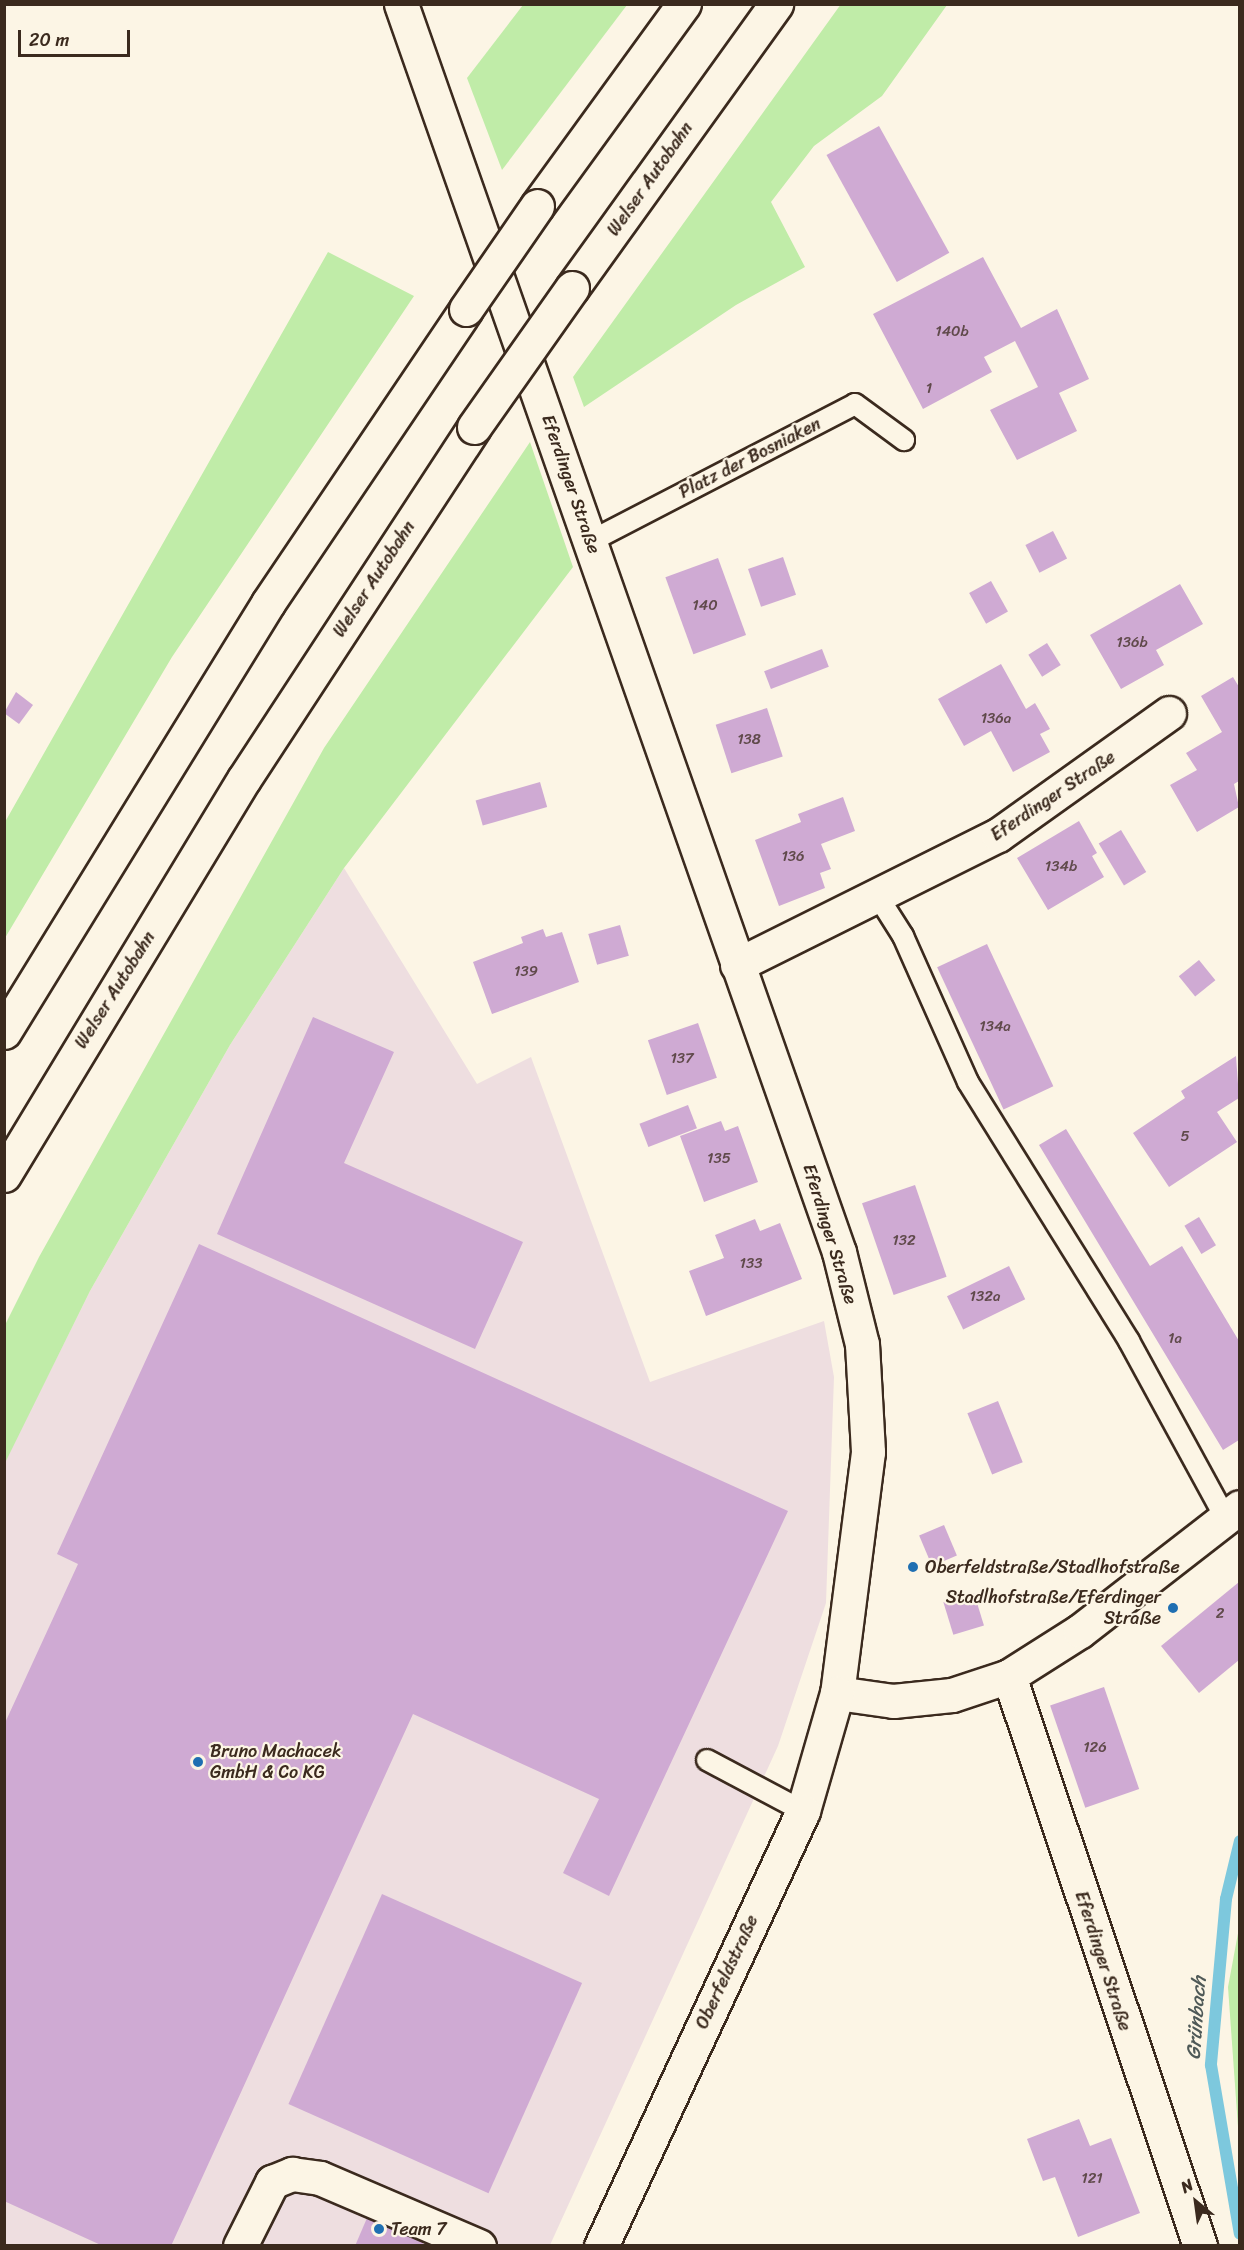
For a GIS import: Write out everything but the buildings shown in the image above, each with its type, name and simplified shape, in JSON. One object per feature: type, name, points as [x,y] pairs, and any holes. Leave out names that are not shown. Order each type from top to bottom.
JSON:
[{"type":"main road","name":"Eferdinger Straße","points":[[401,4],[839,1252],[862,1344],[868,1452],[837,1693]]},
{"type":"main road","points":[[4,1032],[268,603],[537,206],[684,4]]},
{"type":"main road","name":"Welser Autobahn","points":[[4,1175],[244,779],[474,427],[776,4]]},
{"type":"main road","name":"Eferdinger Straße","points":[[737,965],[998,835],[1169,713]]},
{"type":"main road","points":[[4,1201],[51,1095]]},
{"type":"main road","points":[[837,1693],[893,1701],[961,1693],[1009,1676],[1080,1631],[1232,1512]]},
{"type":"main road","name":"Eferdinger Straße","points":[[1009,1676],[1200,2246]]},
{"type":"main road","name":"Oberfeldstraße","points":[[601,2246],[803,1811],[837,1693]]},
{"type":"main road","points":[[240,2246],[272,2182],[292,2174],[320,2178],[479,2246]]},
{"type":"lane","name":"Platz der Bosniaken","points":[[591,541],[855,404],[904,440]]},
{"type":"lane","points":[[877,895],[903,936],[968,1082],[1232,1512]]},
{"type":"lane","points":[[707,1760],[803,1811]]},
{"type":"shaded area","points":[[344,868],[477,1084],[531,1057],[650,1382],[824,1321],[834,1377],[826,1603],[778,1746],[550,2245],[5,2245],[4,1463],[90,1291],[230,1045]]},
{"type":"green space","points":[[841,4],[947,5],[882,96],[814,146],[771,202],[805,267],[736,305],[584,407],[573,377]]},
{"type":"green space","points":[[523,5],[627,5],[502,170],[467,78]]},
{"type":"green space","points":[[328,252],[414,296],[172,657],[5,938],[5,822]]},
{"type":"green space","points":[[530,442],[573,567],[344,868],[230,1045],[90,1291],[5,1463],[5,1325],[39,1257],[324,748]]},
{"type":"green space","points":[[1239,1928],[1239,2141],[1228,1987]]},
{"type":"waterway","name":"Grünbach","points":[[1240,1841],[1226,1899],[1211,2065],[1240,2234]]},
{"type":"place","name":"Oberfeldstraße/Stadlhofstraße","points":[[913,1567]]},
{"type":"place","name":"Stadlhofstraße/Eferdinger Straße","points":[[1173,1608]]},
{"type":"place","name":"Bruno Machacek GmbH & Co KG","points":[[198,1762]]},
{"type":"place","name":"Team 7","points":[[379,2229]]}]
